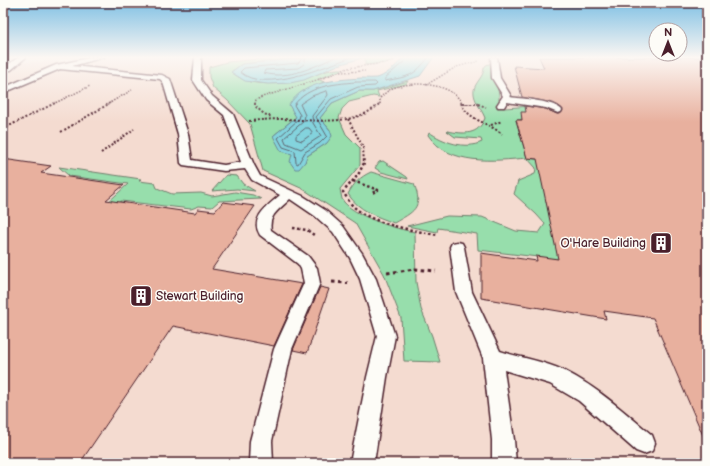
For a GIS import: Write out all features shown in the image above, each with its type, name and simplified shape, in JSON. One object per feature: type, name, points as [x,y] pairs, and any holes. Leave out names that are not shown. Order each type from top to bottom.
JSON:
[{"type":"lane","points":[[3,91],[32,79]]},
{"type":"lane","points":[[164,79],[167,81],[183,134],[187,164],[224,168],[248,165]]},
{"type":"lane","points":[[197,79],[209,98],[228,114],[248,165],[256,178],[288,194],[320,213],[338,229],[357,257],[373,293],[386,336],[377,377],[362,463]]},
{"type":"lane","points":[[496,79],[507,96],[503,102],[548,106],[558,110]]},
{"type":"lane","points":[[261,463],[261,441],[283,349],[312,283],[309,268],[303,260],[265,232],[263,223],[267,214],[288,194]]},
{"type":"lane","points":[[457,247],[464,292],[493,358],[503,440],[504,463]]},
{"type":"lane","points":[[493,358],[521,367],[538,370],[557,377],[586,394],[644,443]]},
{"type":"path","points":[[3,129],[103,79]]},
{"type":"path","points":[[273,118],[264,114],[255,106],[256,100],[321,79]]},
{"type":"path","points":[[424,85],[434,79]]},
{"type":"path","points":[[257,119],[348,119],[368,113],[380,104],[381,97],[389,89],[424,85],[443,89],[455,94],[465,112],[490,125],[502,134]]},
{"type":"path","points":[[61,132],[136,88]]},
{"type":"path","points":[[348,119],[360,139],[364,151],[364,166],[343,192],[351,204],[361,212],[401,227],[436,235]]},
{"type":"path","points":[[101,153],[134,129]]},
{"type":"path","points":[[353,181],[378,190],[372,193]]},
{"type":"path","points":[[289,230],[290,228],[301,228],[307,230],[319,239]]},
{"type":"path","points":[[384,274],[415,269],[436,271]]},
{"type":"path","points":[[348,276],[351,283]]},
{"type":"path","points":[[334,282],[347,284]]},
{"type":"shaded area","points":[[3,79],[707,79],[707,463],[3,463]]},
{"type":"green space","points":[[210,79],[242,79],[250,82],[274,84],[305,79],[319,79],[324,82],[300,93],[296,117],[273,136],[292,154],[305,162],[307,156],[327,143],[330,130],[320,118],[332,103],[359,91],[373,91],[408,81],[406,84],[377,91],[379,97],[373,96],[349,102],[342,109],[339,118],[346,134],[360,148],[360,165],[340,189],[342,199],[354,211],[375,221],[415,232],[416,282],[421,309],[432,336],[440,362],[404,361],[401,318],[384,274],[355,223],[303,189],[263,171],[250,124],[213,88]]},
{"type":"green space","points":[[480,79],[495,79],[499,95],[499,107],[531,106],[555,111],[558,115],[516,120],[527,158],[487,160],[460,157],[437,145],[428,135],[429,132],[447,142],[461,145],[482,142],[481,139],[455,137],[447,131],[459,133],[470,132],[474,131],[482,124],[485,118],[474,94],[476,84]]},
{"type":"green space","points":[[527,158],[566,163],[589,263],[478,250],[477,234],[438,228],[437,232],[407,226],[447,216],[482,217],[516,231],[539,233],[545,224],[514,194],[518,181],[535,174],[536,168]]},
{"type":"green space","points":[[383,161],[408,179],[381,172],[375,168],[379,162]]},
{"type":"green space","points":[[59,167],[141,179],[139,181],[155,183],[157,188],[172,194],[201,193],[212,196],[235,192],[253,195],[261,199],[219,201],[212,207],[199,206],[191,209],[121,201],[103,216],[95,214],[128,184],[69,176]]},
{"type":"green space","points":[[371,172],[414,184],[417,192],[417,204],[407,216],[394,223],[368,212],[352,200],[348,194],[358,181]]},
{"type":"green space","points":[[226,175],[237,176],[243,184],[255,191],[237,189],[212,191]]},
{"type":"water","points":[[241,79],[307,79],[290,83],[268,84],[245,81]]},
{"type":"water","points":[[411,79],[373,91],[359,91],[332,103],[320,118],[330,130],[332,136],[327,143],[307,156],[305,162],[299,169],[295,169],[290,162],[292,154],[281,151],[273,136],[296,117],[289,105],[295,97],[312,86],[341,80]]},
{"type":"building","name":"O'Hare Building","points":[[517,79],[707,79],[707,445],[653,318],[604,311],[606,319],[481,298],[481,253],[537,261],[536,256],[558,259],[537,159],[527,158],[516,120],[522,120],[521,112],[526,112],[525,106],[546,109],[557,114],[563,111],[559,106],[553,103],[522,97]]},
{"type":"building","name":"Stewart Building","points":[[3,159],[51,166],[41,173],[124,185],[106,200],[195,213],[198,209],[215,211],[223,202],[255,206],[212,269],[302,284],[274,346],[173,326],[80,463],[3,463]]},
{"type":"building","points":[[320,287],[329,289],[307,353],[293,350]]},
{"type":"place","name":"O'Hare Building","points":[[661,243]]},
{"type":"place","name":"Stewart Building","points":[[141,296]]}]
